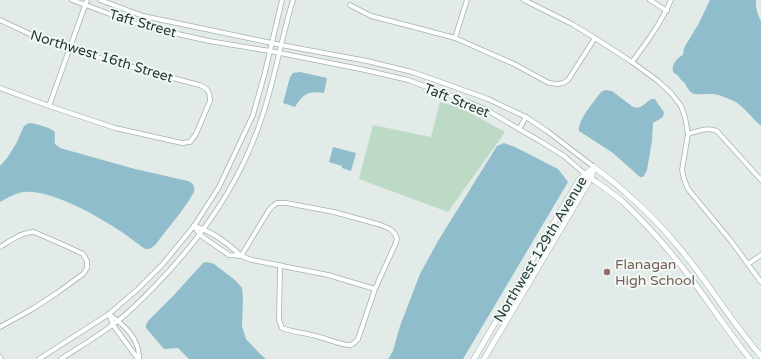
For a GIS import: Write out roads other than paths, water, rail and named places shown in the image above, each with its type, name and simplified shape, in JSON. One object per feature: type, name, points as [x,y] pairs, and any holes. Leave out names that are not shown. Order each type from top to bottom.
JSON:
[{"type":"street","name":"Taft Street","points":[[72,0],[142,26],[210,41],[270,51],[365,70],[408,80],[480,108],[564,156],[621,201],[649,228],[674,257],[750,359]]},
{"type":"street","points":[[0,88],[49,106],[87,0]]},
{"type":"street","name":"Taft Street","points":[[100,0],[143,16],[281,45],[367,61],[412,72],[488,99],[526,117],[547,131],[627,193],[656,221],[682,251],[761,356]]},
{"type":"street","points":[[39,359],[109,314],[138,289],[162,265],[194,226],[218,187],[250,122],[265,72],[282,0]]},
{"type":"street","points":[[61,359],[119,321],[145,296],[170,271],[200,235],[228,193],[247,154],[262,117],[275,75],[279,53],[293,0]]},
{"type":"street","points":[[455,38],[467,0]]},
{"type":"street","points":[[524,0],[572,24],[595,38],[632,62],[658,81],[671,93],[680,106],[685,117],[688,134],[682,170],[688,189],[731,241],[761,282]]},
{"type":"street","points":[[650,0],[666,10]]},
{"type":"street","points":[[632,62],[655,31],[671,0]]},
{"type":"street","points":[[350,4],[371,16],[455,38],[514,64],[549,83],[558,84],[568,80],[595,38]]},
{"type":"street","name":"Northwest 16th Street","points":[[0,20],[32,35],[106,60],[205,87],[210,95],[210,101],[196,134],[190,142],[182,144],[115,128],[49,106]]},
{"type":"street","points":[[365,70],[367,61]]},
{"type":"street","points":[[436,90],[438,81]]},
{"type":"street","points":[[519,129],[526,117]]},
{"type":"street","points":[[688,134],[704,129],[717,131],[761,180]]},
{"type":"street","name":"Northwest 129th Avenue","points":[[474,359],[579,180],[594,167]]},
{"type":"street","name":"Northwest 129th Avenue","points":[[484,359],[591,178],[594,167]]},
{"type":"street","points":[[241,256],[269,210],[277,203],[286,203],[334,212],[381,225],[390,229],[395,234],[397,239],[375,288],[358,339],[355,343],[350,345],[345,345],[318,336],[282,328],[279,320],[280,266]]},
{"type":"street","points":[[194,226],[204,229],[241,256]]},
{"type":"street","points":[[194,226],[200,235],[229,255],[241,256],[252,260],[328,275],[375,288]]},
{"type":"street","points":[[0,247],[23,234],[34,232],[64,244],[83,254],[87,261],[87,268],[78,278],[34,308],[0,327]]},
{"type":"street","points":[[748,264],[761,255]]},
{"type":"street","points":[[695,284],[703,278]]},
{"type":"street","points":[[109,314],[119,321],[136,341],[139,350],[139,359]]},
{"type":"street","points":[[109,314],[113,325],[139,359]]},
{"type":"water","points":[[710,0],[756,0],[757,11],[761,21],[761,126],[734,101],[716,94],[693,93],[673,71],[674,64],[677,59],[683,55],[684,48],[699,23]]},
{"type":"water","points":[[300,72],[327,78],[324,93],[314,92],[307,94],[295,107],[283,103],[290,77],[293,73]]},
{"type":"water","points":[[605,90],[612,91],[636,108],[643,106],[651,99],[655,99],[664,112],[663,117],[653,123],[652,141],[647,170],[643,177],[640,177],[613,153],[579,131],[581,121],[587,111],[601,92]]},
{"type":"water","points":[[29,123],[50,128],[54,131],[55,144],[60,148],[135,169],[188,181],[193,185],[194,192],[157,243],[150,249],[143,248],[118,229],[86,210],[52,196],[36,192],[23,192],[0,202],[0,166],[16,144],[24,126]]},
{"type":"water","points":[[504,143],[558,169],[568,182],[463,359],[388,359],[393,351],[400,326],[420,274],[438,241],[497,146]]},
{"type":"water","points":[[333,147],[356,153],[351,171],[342,168],[342,166],[329,162]]},
{"type":"water","points":[[207,262],[214,264],[235,280],[242,288],[242,326],[246,339],[266,359],[189,359],[178,348],[164,349],[146,328],[148,321],[203,263]]},
{"type":"place","name":"Flanagan High School","points":[[607,272]]}]
